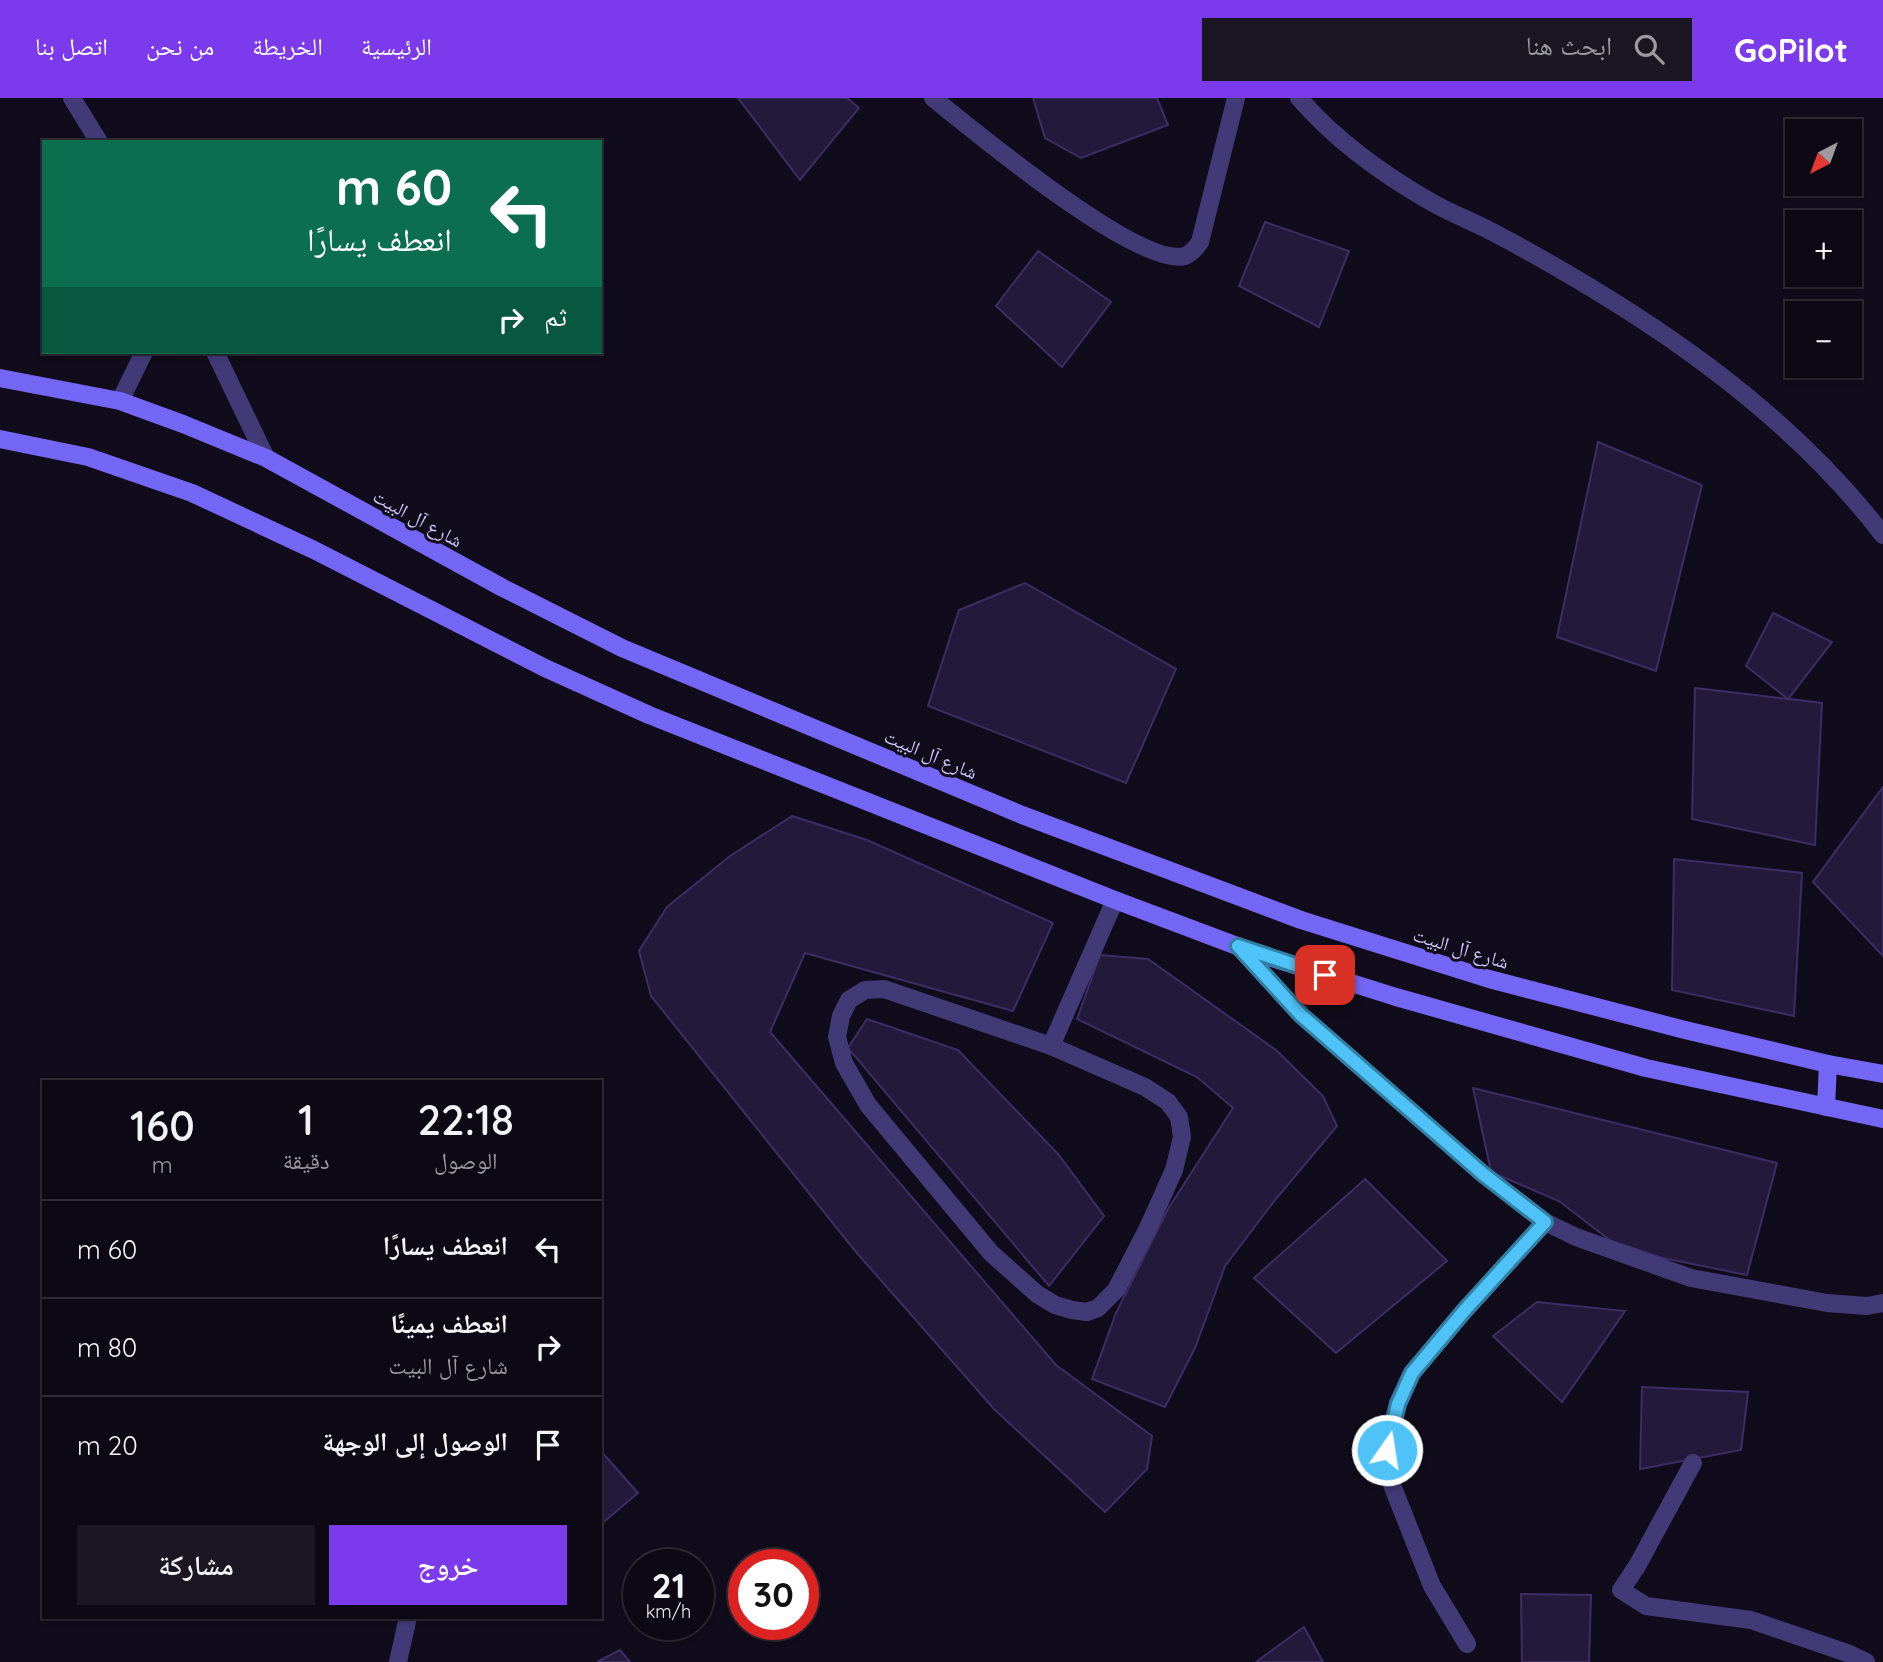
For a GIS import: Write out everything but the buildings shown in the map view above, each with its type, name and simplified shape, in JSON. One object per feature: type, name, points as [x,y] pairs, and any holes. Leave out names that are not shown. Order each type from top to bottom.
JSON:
[{"type":"street","points":[[72,98],[98,140]]},
{"type":"street","points":[[933,98],[1077,209],[1130,241],[1171,256],[1184,256],[1193,251],[1200,242],[1236,98]]},
{"type":"street","points":[[1299,98],[1325,127],[1371,164],[1432,202],[1502,237],[1561,271],[1680,345],[1734,386],[1826,469],[1883,535]]},
{"type":"street","points":[[120,401],[143,354]]},
{"type":"street","points":[[216,354],[266,458]]},
{"type":"street","name":"شارع آل البيت","points":[[0,378],[120,401],[266,458],[502,588],[622,648],[1022,815],[1301,920],[1489,979],[1685,1030],[1828,1064],[1883,1074]]},
{"type":"street","points":[[0,439],[88,457],[192,494],[314,550],[545,668],[649,715],[1238,946],[1396,997],[1646,1068],[1883,1119]]},
{"type":"street","points":[[1051,1046],[1115,900]]},
{"type":"street","points":[[1238,946],[1301,1015],[1483,1174],[1545,1222],[1576,1237],[1691,1278],[1827,1303],[1867,1306],[1883,1303]]},
{"type":"street","points":[[884,989],[1051,1046],[1145,1087],[1168,1102],[1179,1117],[1182,1138],[1174,1170],[1116,1290],[1098,1308],[1087,1311],[1072,1310],[1046,1299],[991,1253],[868,1105],[844,1063],[837,1037],[841,1016],[849,1000],[865,990],[884,989]]},
{"type":"street","points":[[1826,1107],[1828,1064]]},
{"type":"street","points":[[1467,1644],[1432,1586],[1392,1485],[1385,1464],[1389,1436],[1398,1404],[1412,1373],[1545,1222]]},
{"type":"street","points":[[1693,1463],[1621,1590],[1646,1606],[1751,1620],[1866,1662]]},
{"type":"street","points":[[398,1662],[408,1619]]},
{"type":"route","points":[[1325,975],[1238,946],[1301,1015],[1483,1174],[1545,1222],[1412,1373],[1398,1404],[1387,1450]]}]
